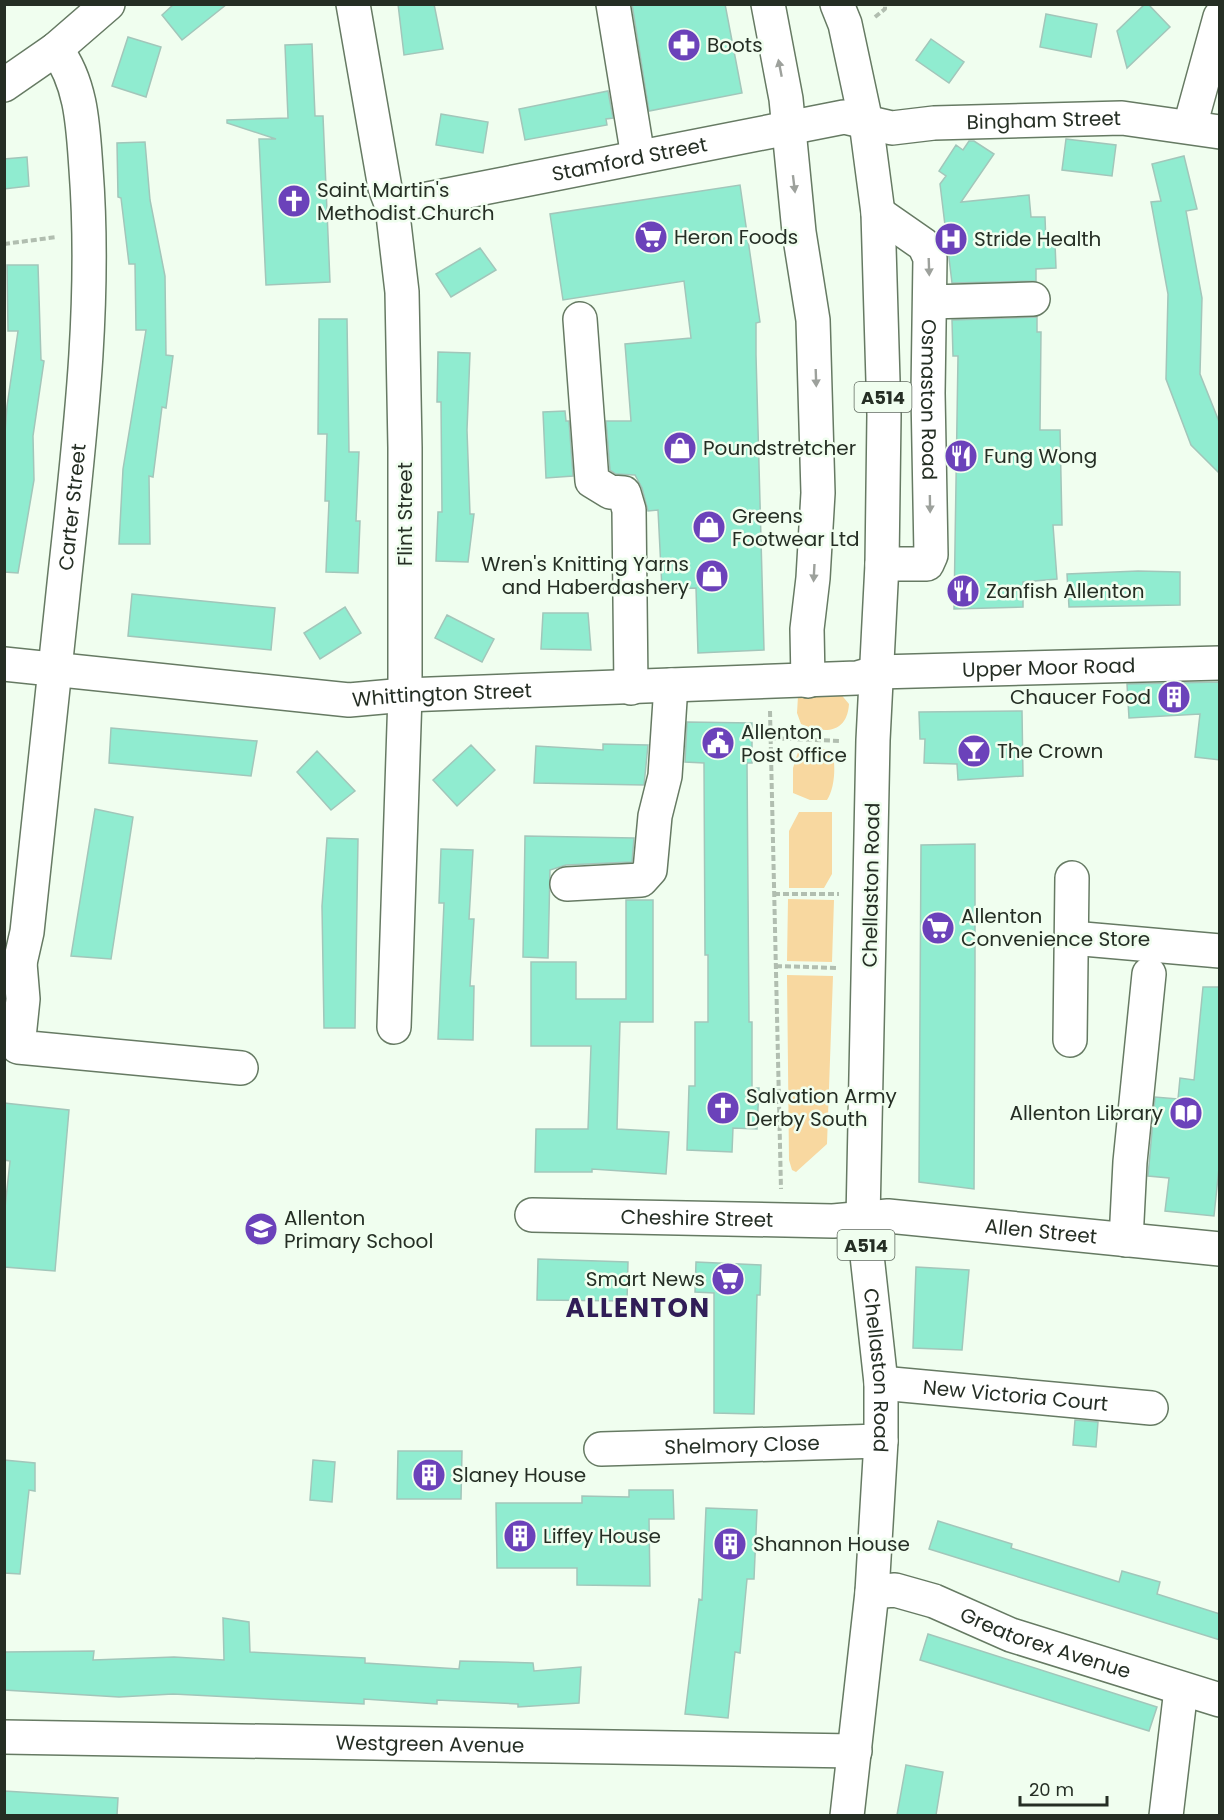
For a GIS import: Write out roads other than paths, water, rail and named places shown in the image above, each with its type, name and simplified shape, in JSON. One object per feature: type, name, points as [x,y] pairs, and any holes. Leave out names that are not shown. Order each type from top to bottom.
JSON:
[{"type":"street","points":[[4,85],[56,49],[108,4]]},
{"type":"street","name":"Flint Street","points":[[353,4],[385,188],[392,206],[402,292],[405,695],[394,1027]]},
{"type":"street","points":[[613,4],[639,157]]},
{"type":"street","points":[[768,4],[786,99],[800,232],[813,320],[818,493],[813,578],[807,629],[808,681]]},
{"type":"street","name":"A514","points":[[837,4],[845,24],[866,123],[878,213],[883,325],[882,564],[878,672]]},
{"type":"street","points":[[1205,129],[1220,18]]},
{"type":"street","name":"Carter Street","points":[[11,1047],[23,999],[14,968],[27,932],[88,349],[91,233],[85,150],[75,81],[69,66],[56,49]]},
{"type":"street","name":"Stamford Street","points":[[392,206],[788,126],[844,117],[866,123]]},
{"type":"street","name":"Bingham Street","points":[[866,123],[891,128],[934,123],[1122,117],[1205,129]]},
{"type":"street","name":"Osmaston Road","points":[[878,213],[924,245],[930,258],[928,393],[932,555],[927,564],[882,564]]},
{"type":"street","points":[[930,302],[1033,299]]},
{"type":"street","points":[[580,319],[592,481],[609,492],[624,493],[629,510],[631,688]]},
{"type":"street","name":"Upper Moor Road","points":[[878,672],[1220,663]]},
{"type":"street","name":"Whittington Street","points":[[4,664],[349,700],[405,695],[808,681],[857,678],[878,672]]},
{"type":"street","name":"Chellaston Road","points":[[847,1815],[872,1592],[881,1441],[881,1383],[863,1219],[872,894],[873,740],[878,672]]},
{"type":"street","points":[[567,884],[641,880],[650,870],[655,816],[665,776],[671,685]]},
{"type":"street","points":[[1070,1040],[1072,878]]},
{"type":"street","points":[[1071,938],[1220,951]]},
{"type":"street","points":[[1126,1240],[1130,1162],[1149,974]]},
{"type":"street","points":[[11,1047],[241,1068]]},
{"type":"street","name":"Cheshire Street","points":[[532,1215],[782,1220],[863,1219]]},
{"type":"street","name":"Allen Street","points":[[863,1219],[888,1216],[1220,1249]]},
{"type":"street","name":"New Victoria Court","points":[[881,1383],[1151,1408]]},
{"type":"street","name":"Shelmory Close","points":[[601,1449],[881,1441]]},
{"type":"street","name":"Greatorex Avenue","points":[[872,1592],[895,1590],[934,1601],[1011,1635],[1220,1700]]},
{"type":"street","points":[[1166,1815],[1181,1689]]},
{"type":"street","name":"Westgreen Avenue","points":[[4,1737],[855,1752]]},
{"type":"place","name":"Boots","points":[[684,45]]},
{"type":"place","name":"Saint Martin's Methodist Church","points":[[294,201]]},
{"type":"place","name":"Heron Foods","points":[[651,237]]},
{"type":"place","name":"Stride Health","points":[[951,239]]},
{"type":"place","name":"Poundstretcher","points":[[680,448]]},
{"type":"place","name":"Fung Wong","points":[[961,456]]},
{"type":"place","name":"Greens Footwear Ltd","points":[[709,527]]},
{"type":"place","name":"Wren's Knitting Yarns and Haberdashery","points":[[712,576]]},
{"type":"place","name":"Zanfish Allenton","points":[[963,591]]},
{"type":"place","name":"Chaucer Food","points":[[1174,697]]},
{"type":"place","name":"Allenton Post Office","points":[[718,743]]},
{"type":"place","name":"The Crown","points":[[974,751]]},
{"type":"place","name":"Allenton Convenience Store","points":[[938,928]]},
{"type":"place","name":"Salvation Army Derby South","points":[[723,1108]]},
{"type":"place","name":"Allenton Library","points":[[1186,1113]]},
{"type":"place","name":"Allenton Primary School","points":[[261,1229]]},
{"type":"place","name":"Smart News","points":[[728,1279]]},
{"type":"place","name":"Slaney House","points":[[429,1475]]},
{"type":"place","name":"Liffey House","points":[[520,1536]]},
{"type":"place","name":"Shannon House","points":[[730,1544]]},
{"type":"district","name":"ALLENTON","points":[[638,1308]]}]
